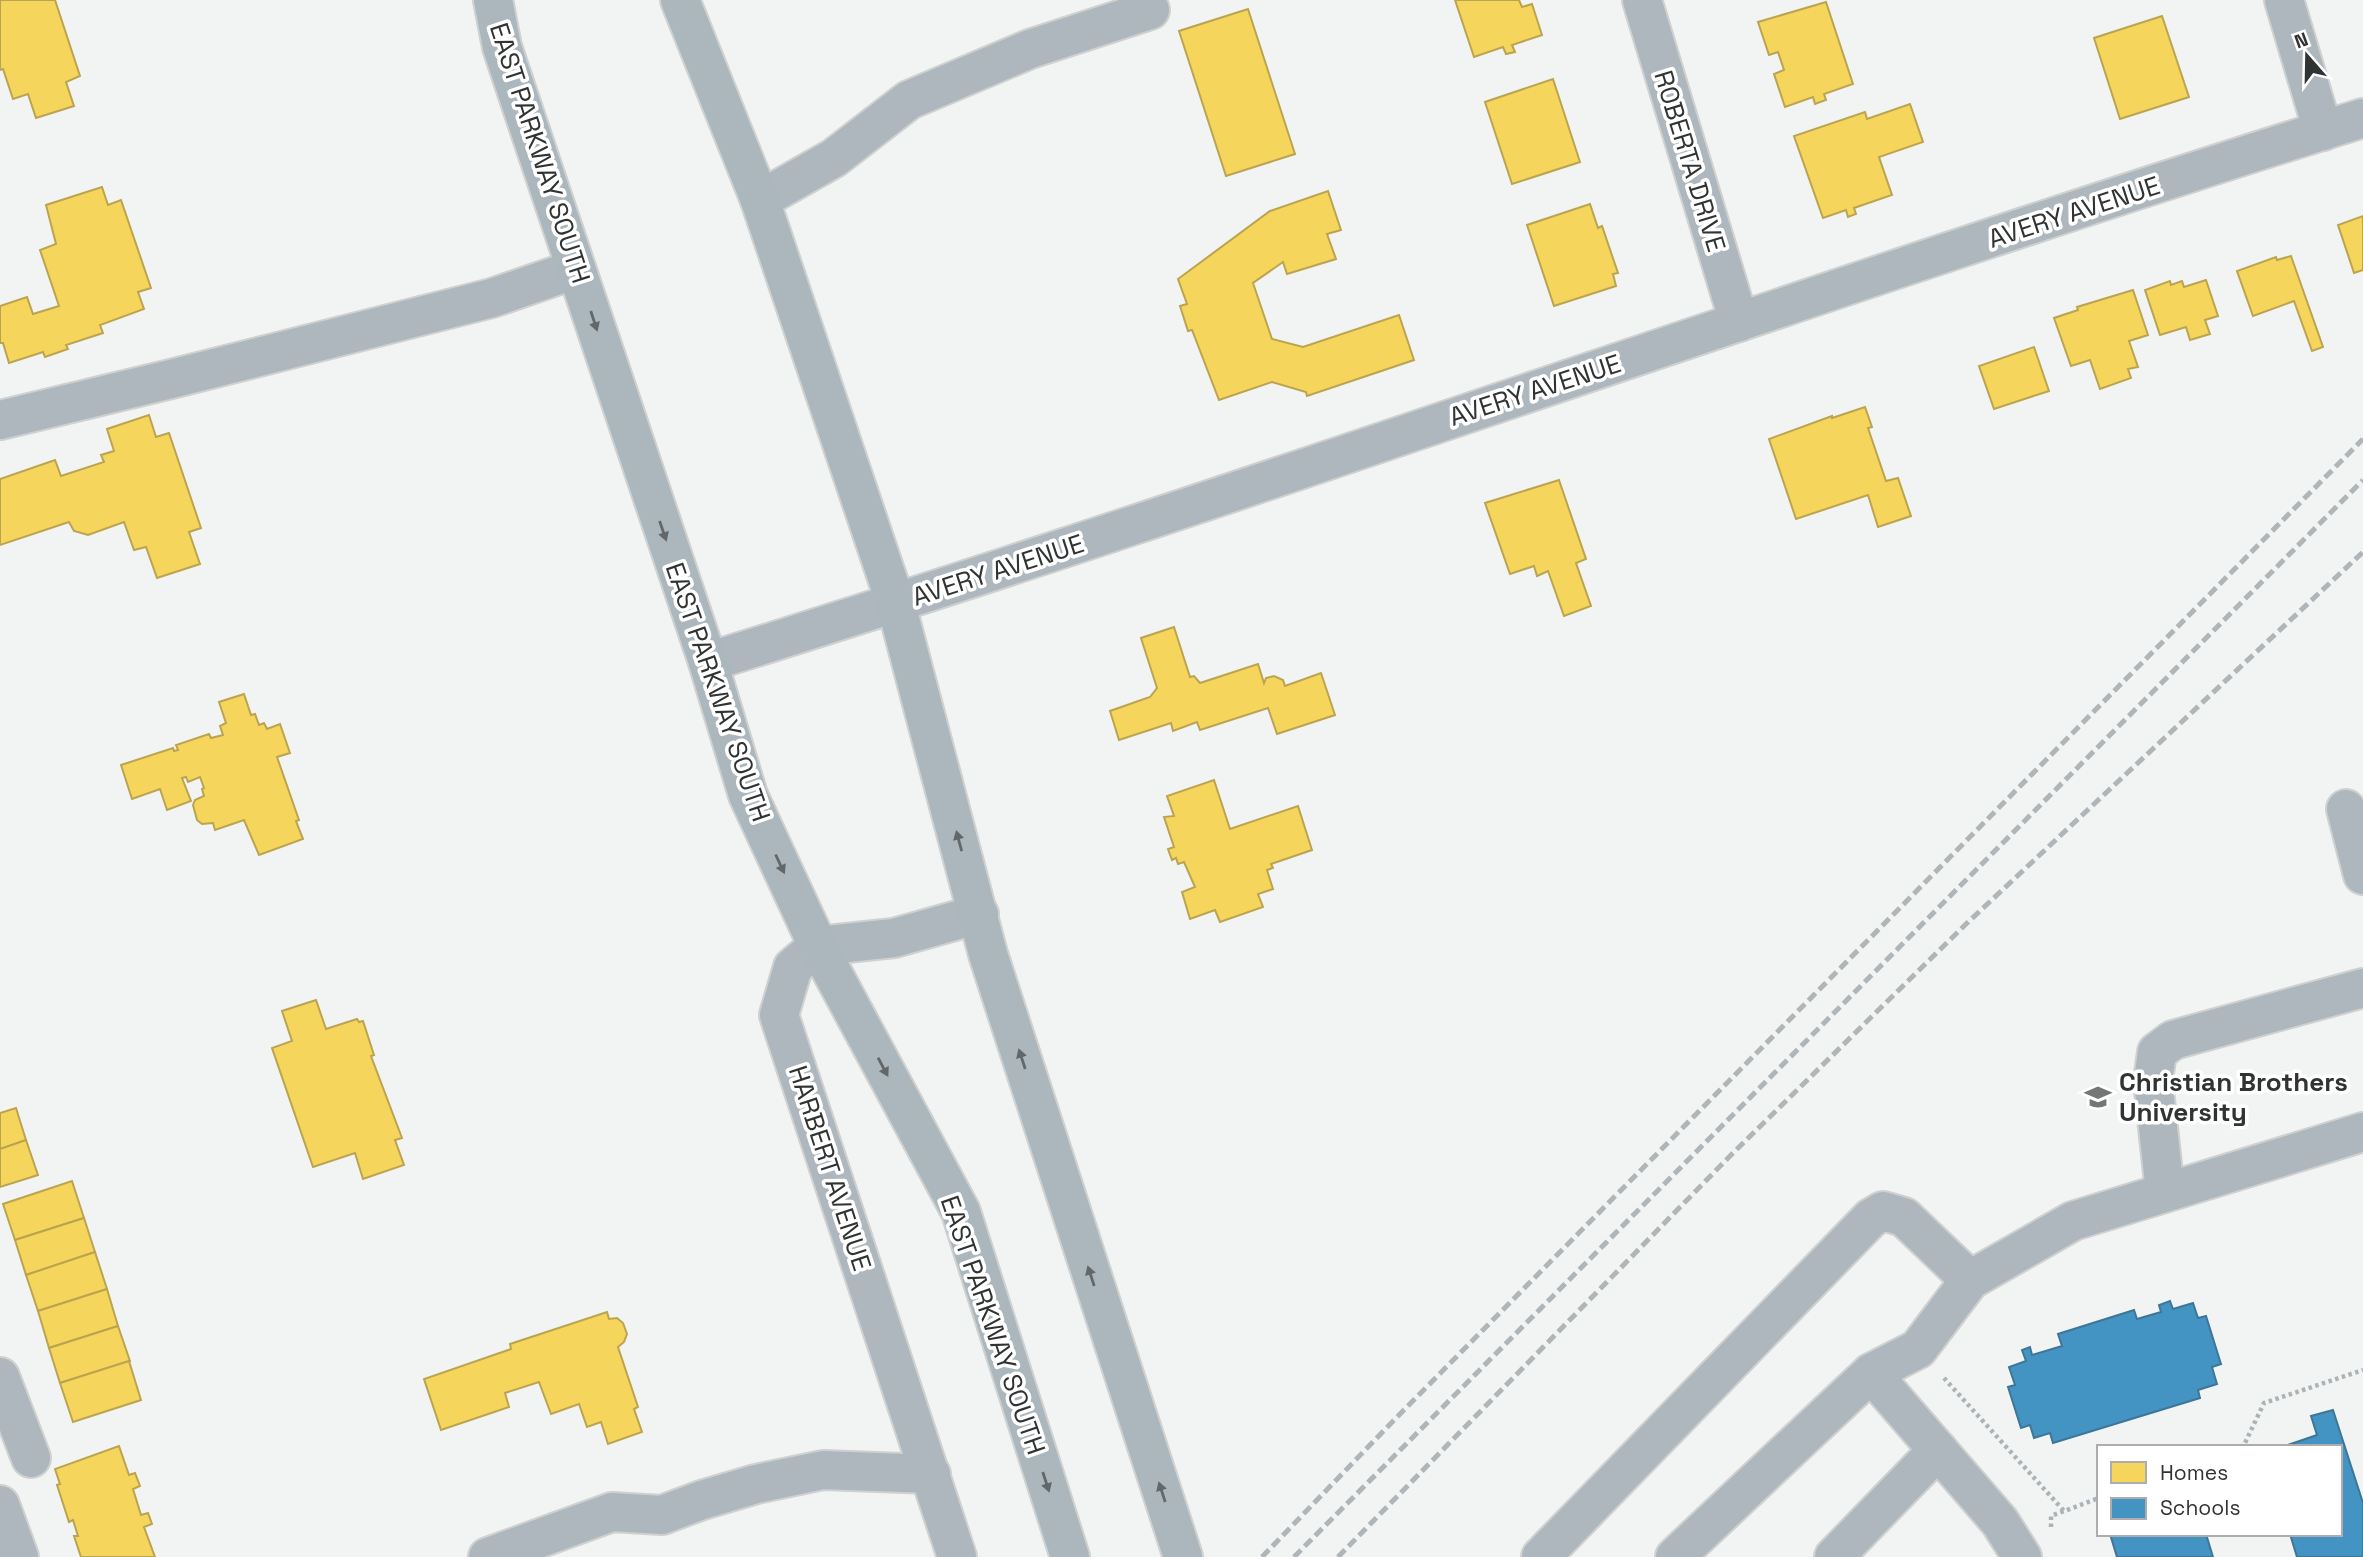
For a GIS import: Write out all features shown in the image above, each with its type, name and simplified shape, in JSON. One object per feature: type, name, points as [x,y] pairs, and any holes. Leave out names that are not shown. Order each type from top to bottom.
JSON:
[{"type":"main road","points":[[485,0],[502,47]]},
{"type":"main road","name":"EAST PARKWAY SOUTH","points":[[493,0],[502,47],[708,662],[748,795],[818,946],[961,1212],[1070,1557]]},
{"type":"main road","points":[[680,0],[760,200],[896,604],[988,954],[1183,1557]]},
{"type":"street","name":"ROBERTA DRIVE","points":[[1642,0],[1739,322]]},
{"type":"street","points":[[2284,0],[2323,131]]},
{"type":"street","points":[[760,200],[834,158],[909,100],[1030,49],[1150,10]]},
{"type":"street","name":"AVERY AVENUE","points":[[708,662],[896,604],[1739,322],[2363,118]]},
{"type":"street","points":[[0,420],[492,298],[576,269]]},
{"type":"street","points":[[2346,809],[2363,875]]},
{"type":"street","points":[[818,946],[894,938],[979,914]]},
{"type":"street","name":"HARBERT AVENUE","points":[[818,946],[793,967],[779,1015],[957,1557]]},
{"type":"street","points":[[2165,1192],[2153,1081],[2157,1052],[2173,1040],[2363,988]]},
{"type":"street","points":[[1675,1557],[1871,1373],[1918,1349],[1970,1280],[2073,1220],[2363,1132]]},
{"type":"street","points":[[1541,1557],[1871,1218],[1883,1211],[1905,1217],[1970,1280]]},
{"type":"street","points":[[1871,1373],[2000,1522],[2022,1557]]},
{"type":"street","points":[[0,1377],[31,1458]]},
{"type":"street","points":[[1833,1557],[1938,1450]]},
{"type":"street","points":[[488,1557],[612,1512],[662,1515],[756,1484],[823,1469],[931,1474]]},
{"type":"street","points":[[0,1505],[19,1557]]},
{"type":"path","points":[[1918,1349],[2064,1511]]},
{"type":"path","points":[[2244,1445],[2264,1403],[2363,1370]]},
{"type":"path","points":[[2051,1530],[2051,1516],[2097,1499]]},
{"type":"building: Homes","points":[[0,0],[55,0],[80,76],[66,82],[74,106],[36,118],[28,94],[13,99],[3,69],[0,70]]},
{"type":"building: Homes","points":[[1455,0],[1519,0],[1522,7],[1532,4],[1542,35],[1512,45],[1515,52],[1506,54],[1503,47],[1474,57]]},
{"type":"building: Homes","points":[[1826,2],[1853,84],[1824,94],[1826,100],[1815,104],[1813,97],[1785,107],[1774,74],[1784,70],[1778,52],[1769,55],[1758,22]]},
{"type":"building: Homes","points":[[1248,9],[1295,154],[1226,176],[1179,31]]},
{"type":"building: Homes","points":[[2162,16],[2189,97],[2120,119],[2094,38]]},
{"type":"building: Homes","points":[[1553,79],[1580,162],[1512,184],[1485,102]]},
{"type":"building: Homes","points":[[1910,104],[1923,142],[1879,157],[1892,195],[1854,208],[1856,214],[1848,217],[1846,210],[1823,218],[1794,136],[1865,112],[1867,119]]},
{"type":"building: Homes","points":[[102,187],[108,205],[121,200],[151,288],[138,292],[144,309],[100,325],[103,333],[66,345],[68,349],[45,357],[43,352],[9,363],[3,343],[0,343],[0,306],[27,297],[33,314],[59,306],[40,250],[56,244],[46,205]]},
{"type":"building: Homes","points":[[1328,191],[1341,230],[1327,234],[1336,259],[1287,274],[1283,262],[1253,283],[1272,339],[1303,347],[1399,315],[1414,360],[1307,396],[1306,392],[1272,382],[1219,400],[1192,330],[1188,331],[1180,306],[1187,304],[1178,279],[1270,211]]},
{"type":"building: Homes","points":[[1590,204],[1598,228],[1602,226],[1618,273],[1613,274],[1616,286],[1554,306],[1527,225]]},
{"type":"building: Homes","points":[[2363,216],[2363,270],[2354,273],[2338,225]]},
{"type":"building: Homes","points":[[2291,256],[2323,347],[2312,351],[2294,301],[2253,316],[2237,271],[2276,257],[2277,260]]},
{"type":"building: Homes","points":[[2206,280],[2218,316],[2205,320],[2210,334],[2190,340],[2186,327],[2160,335],[2145,290],[2170,281],[2171,285],[2182,281],[2184,287]]},
{"type":"building: Homes","points":[[2133,290],[2148,335],[2129,341],[2138,367],[2128,369],[2131,378],[2100,389],[2090,360],[2071,366],[2054,318],[2078,310],[2077,307]]},
{"type":"building: Homes","points":[[2034,347],[2049,391],[1994,409],[1979,366]]},
{"type":"building: Homes","points":[[1865,407],[1872,427],[1868,428],[1886,481],[1898,478],[1911,516],[1878,527],[1868,495],[1796,519],[1769,439]]},
{"type":"building: Homes","points":[[149,415],[156,437],[169,433],[201,528],[189,532],[200,564],[157,578],[146,547],[134,550],[124,522],[88,535],[74,531],[69,522],[0,545],[0,479],[55,460],[61,476],[104,462],[101,455],[114,451],[107,429]]},
{"type":"building: Homes","points":[[1559,480],[1586,559],[1576,563],[1591,606],[1564,616],[1548,571],[1537,576],[1534,566],[1510,574],[1485,503]]},
{"type":"building: Homes","points":[[1174,627],[1190,677],[1194,676],[1200,683],[1258,664],[1264,683],[1266,678],[1274,676],[1283,680],[1285,686],[1321,673],[1335,715],[1277,734],[1268,708],[1200,730],[1197,722],[1173,731],[1171,723],[1119,740],[1110,711],[1150,697],[1157,688],[1141,638]]},
{"type":"building: Homes","points":[[244,694],[251,715],[255,714],[259,725],[264,723],[267,729],[280,724],[290,753],[277,757],[303,839],[259,855],[244,820],[215,830],[213,823],[202,824],[197,820],[193,805],[195,800],[204,796],[200,777],[188,782],[186,777],[182,778],[191,801],[167,810],[160,789],[132,799],[121,765],[173,748],[174,751],[178,750],[176,745],[209,734],[211,738],[223,735],[220,726],[226,723],[219,702]]},
{"type":"building: Homes","points":[[1214,780],[1230,829],[1298,806],[1312,850],[1271,864],[1273,868],[1267,870],[1273,889],[1258,894],[1263,907],[1220,922],[1215,910],[1190,919],[1182,892],[1195,887],[1184,862],[1178,864],[1176,858],[1172,860],[1168,849],[1174,847],[1164,817],[1174,816],[1167,796]]},
{"type":"building: Homes","points":[[316,1000],[326,1029],[357,1019],[359,1022],[363,1021],[374,1055],[371,1056],[402,1138],[395,1140],[404,1165],[363,1179],[355,1153],[313,1167],[272,1048],[292,1041],[282,1011]]},
{"type":"building: Homes","points":[[16,1108],[26,1140],[0,1149],[0,1113]]},
{"type":"building: Homes","points":[[26,1140],[38,1175],[0,1187],[0,1149]]},
{"type":"building: Homes","points":[[72,1181],[84,1218],[15,1240],[3,1204]]},
{"type":"building: Homes","points":[[84,1218],[95,1252],[26,1275],[15,1240]]},
{"type":"building: Homes","points":[[95,1252],[107,1289],[38,1311],[26,1275]]},
{"type":"building: Homes","points":[[107,1289],[118,1326],[49,1348],[38,1311]]},
{"type":"building: Homes","points":[[607,1312],[609,1319],[617,1318],[623,1323],[627,1334],[618,1347],[638,1407],[634,1409],[642,1432],[608,1444],[601,1422],[587,1427],[579,1404],[551,1414],[539,1382],[505,1393],[509,1407],[441,1430],[424,1379],[511,1349],[510,1344]]},
{"type":"building: Homes","points":[[118,1326],[130,1361],[60,1383],[49,1348]]},
{"type":"building: Homes","points":[[129,1361],[141,1400],[73,1422],[60,1383]]},
{"type":"building: Homes","points":[[119,1446],[129,1475],[135,1473],[140,1486],[133,1489],[141,1515],[148,1513],[152,1524],[144,1527],[155,1557],[81,1557],[74,1536],[78,1536],[73,1520],[69,1522],[57,1485],[60,1484],[55,1469]]},
{"type":"building: Schools","points":[[2170,1301],[2173,1309],[2193,1303],[2198,1318],[2206,1316],[2221,1364],[2212,1367],[2217,1384],[2198,1390],[2200,1398],[2053,1443],[2050,1433],[2034,1438],[2030,1425],[2021,1428],[2008,1387],[2015,1385],[2009,1367],[2026,1361],[2022,1350],[2030,1347],[2032,1355],[2062,1346],[2058,1334],[2134,1310],[2137,1319],[2161,1312],[2159,1305]]},
{"type":"building: Schools","points":[[2333,1410],[2363,1503],[2363,1557],[2297,1557],[2291,1536],[2342,1536],[2342,1445],[2288,1445],[2317,1435],[2311,1416]]},
{"type":"building: Schools","points":[[2111,1536],[2207,1536],[2213,1557],[2117,1557]]},
{"type":"railway","points":[[1262,1557],[2363,439]]},
{"type":"railway","points":[[1294,1557],[2363,480]]},
{"type":"railway","points":[[1338,1557],[1731,1155],[1966,924],[2363,552]]},
{"type":"place","name":"Christian Brothers University","points":[[2098,1097]]}]
